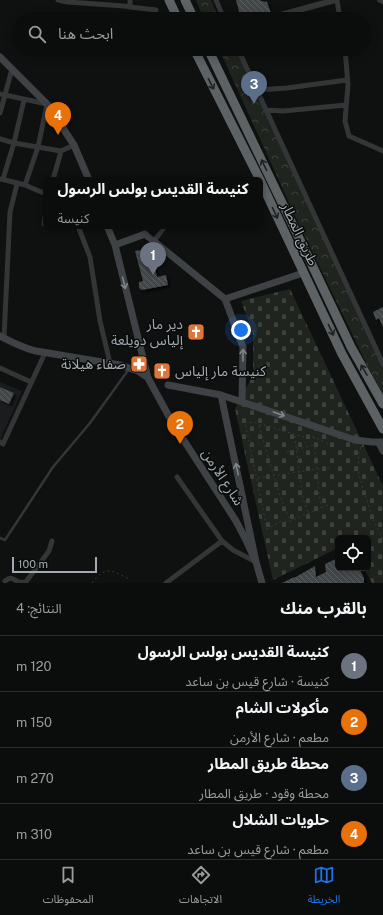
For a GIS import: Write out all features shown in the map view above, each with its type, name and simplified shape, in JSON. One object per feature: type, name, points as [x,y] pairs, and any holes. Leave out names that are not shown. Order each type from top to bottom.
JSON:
[{"type":"highway","points":[[169,0],[175,12]]},
{"type":"highway","points":[[185,0],[191,12]]},
{"type":"highway","name":"طريق المطار","points":[[198,56],[258,177]]},
{"type":"highway","name":"طريق المطار","points":[[211,56],[351,347],[383,404]]},
{"type":"highway","name":"طريق المطار","points":[[263,186],[342,354],[383,429]]},
{"type":"main road","points":[[0,57],[47,104],[74,145],[88,177]]},
{"type":"main road","name":"شارع الأرمن","points":[[108,229],[115,245],[148,378],[172,422],[236,521],[256,562],[262,583]]},
{"type":"main road","points":[[115,245],[145,234],[225,299],[243,347],[242,402]]},
{"type":"main road","points":[[225,299],[303,273]]},
{"type":"main road","points":[[2,337],[26,348],[45,353],[110,363],[129,368],[138,371],[148,378]]},
{"type":"main road","points":[[168,385],[221,395],[363,442],[381,442],[383,451]]},
{"type":"main road","points":[[221,395],[256,562]]},
{"type":"main road","points":[[236,521],[242,521],[247,517]]},
{"type":"street","points":[[58,0],[156,10]]},
{"type":"street","points":[[130,0],[130,8]]},
{"type":"street","points":[[216,0],[221,12]]},
{"type":"street","points":[[292,12],[336,0],[339,12]]},
{"type":"street","points":[[241,56],[382,360]]},
{"type":"street","points":[[345,56],[347,80],[345,121],[349,136],[383,151]]},
{"type":"street","points":[[0,113],[2,95],[12,69]]},
{"type":"street","points":[[257,90],[287,88],[347,80]]},
{"type":"street","points":[[2,95],[47,104],[38,147],[25,185]]},
{"type":"street","points":[[24,100],[14,143],[2,179],[25,185],[43,193]]},
{"type":"street","points":[[266,110],[283,111],[346,105]]},
{"type":"street","points":[[0,139],[14,143],[61,151],[74,145]]},
{"type":"street","points":[[54,177],[61,151]]},
{"type":"street","points":[[2,337],[10,212],[17,184]]},
{"type":"street","points":[[79,229],[90,257],[100,321],[110,363]]},
{"type":"street","points":[[154,241],[163,229]]},
{"type":"street","points":[[0,442],[3,444],[45,353]]},
{"type":"street","points":[[0,368],[31,382]]},
{"type":"street","points":[[177,477],[222,541],[233,550],[256,562]]},
{"type":"street","points":[[3,580],[12,578],[19,582],[25,583],[48,551],[52,541]]},
{"type":"street","points":[[166,583],[222,541]]},
{"type":"lane","points":[[0,538],[5,540],[53,467],[90,423],[129,368]]},
{"type":"path","points":[[328,506],[290,521],[280,522],[267,529],[245,422],[265,425],[303,437],[314,437],[328,444],[334,445]]},
{"type":"path","points":[[259,425],[281,498],[290,521]]},
{"type":"path","points":[[295,435],[303,498],[308,514]]},
{"type":"path","points":[[314,437],[322,508]]},
{"type":"path","points":[[363,442],[359,453],[358,471],[374,521],[383,539]]},
{"type":"path","points":[[288,452],[315,445]]},
{"type":"path","points":[[257,478],[332,467]]},
{"type":"path","points":[[92,583],[103,572],[107,571],[116,572],[129,579]]},
{"type":"shaded area","points":[[0,382],[22,391],[0,440]]},
{"type":"green space","points":[[196,0],[211,0],[216,12],[201,12]]},
{"type":"green space","points":[[222,56],[241,56],[383,364],[383,394],[371,373],[296,218]]},
{"type":"green space","points":[[290,289],[383,486],[383,583],[372,583],[366,571],[371,571],[371,535],[335,535],[335,549],[273,580],[235,409],[253,375],[253,333],[241,301]]},
{"type":"building","points":[[236,0],[260,0],[267,2],[271,12],[239,12]]},
{"type":"building","points":[[147,249],[151,269],[155,268],[157,277],[166,275],[168,285],[142,290],[139,288],[139,282],[143,281],[135,251]]},
{"type":"building","points":[[383,307],[383,327],[379,318],[376,320],[373,312]]},
{"type":"building","points":[[0,387],[14,393],[9,404],[0,400]]},
{"type":"building","points":[[335,559],[335,571],[360,571],[364,578],[364,583],[282,583],[315,566],[316,577],[326,572],[325,564]]},
{"type":"place","name":"محطة طريق المطار","points":[[254,104]]},
{"type":"place","name":"حلويات الشلال","points":[[58,135]]},
{"type":"place","name":"كنيسة القديس بولس الرسول","points":[[153,275]]},
{"type":"place","name":"دير مار إلياس دويلعة","points":[[196,332]]},
{"type":"place","name":"صفاء هيلانة","points":[[139,364]]},
{"type":"place","name":"كنيسة مار إلياس","points":[[162,371]]},
{"type":"place","name":"مأكولات الشام","points":[[180,444]]}]
